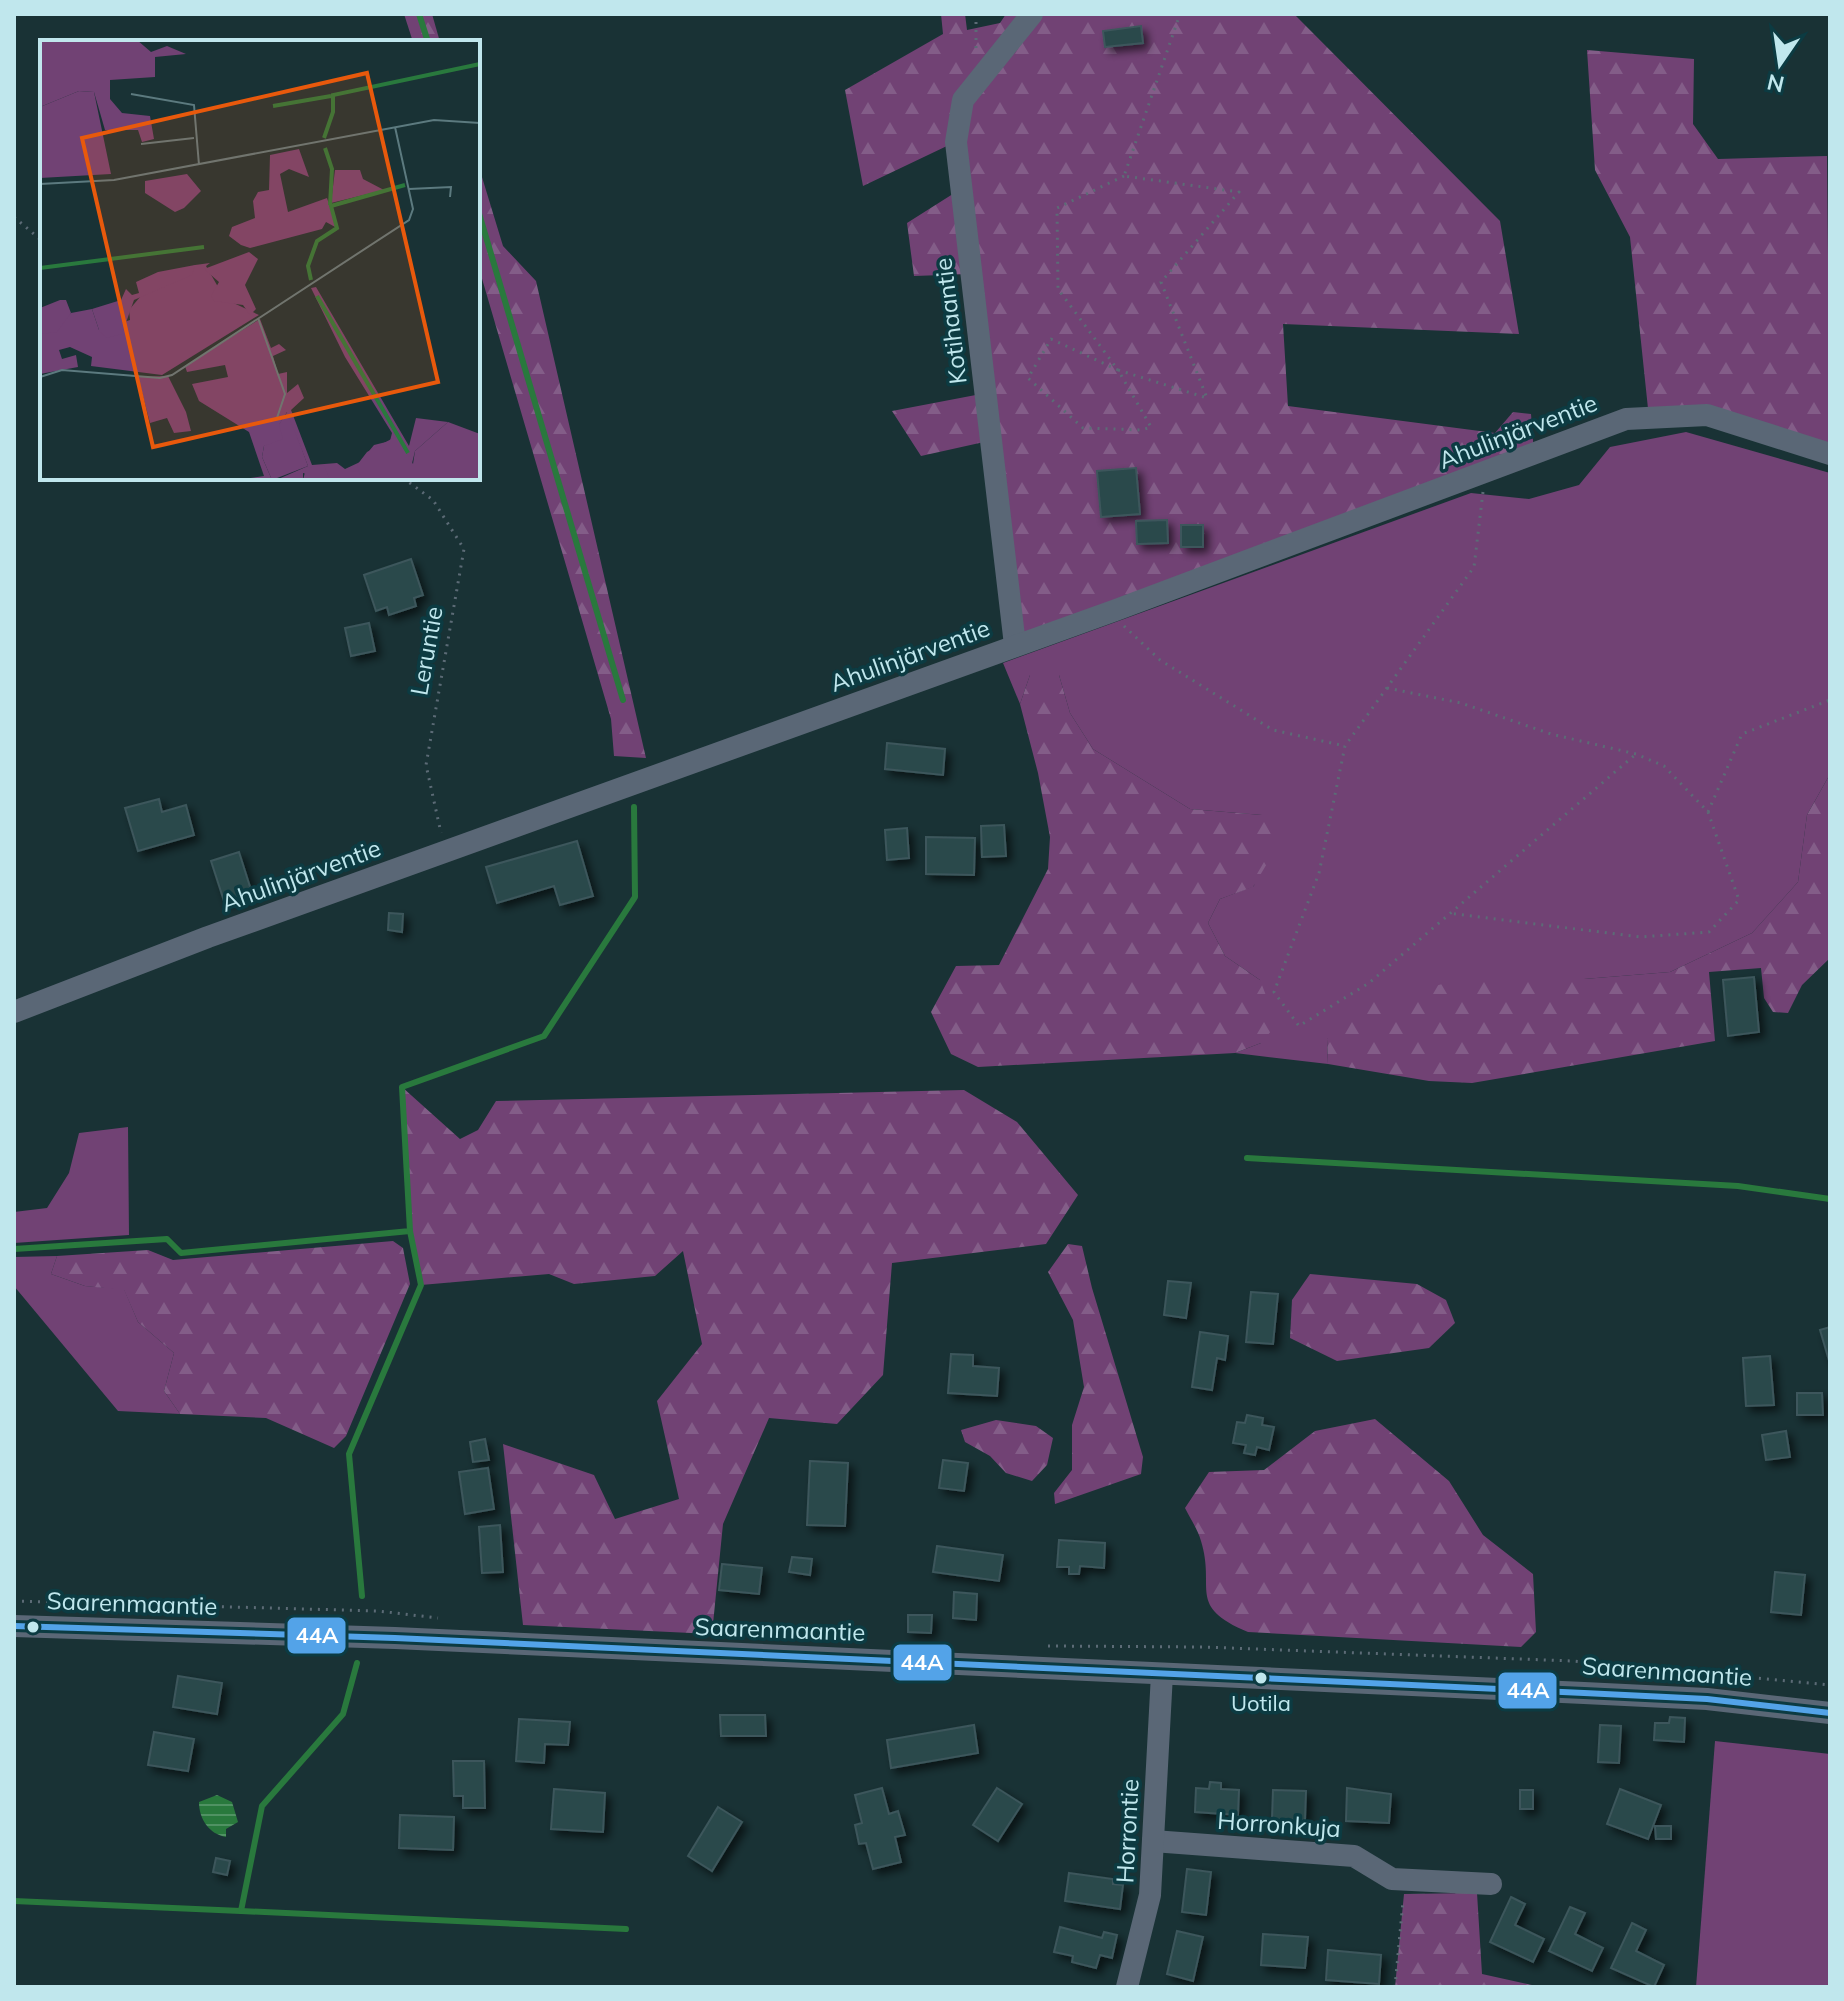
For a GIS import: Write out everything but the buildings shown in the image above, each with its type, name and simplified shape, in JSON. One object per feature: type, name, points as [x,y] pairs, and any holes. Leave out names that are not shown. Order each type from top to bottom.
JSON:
[{"type":"street","name":"Kotihaantie","points":[[1015,645],[956,142],[963,100],[1032,14]]},
{"type":"street","name":"Ahulinjärventie","points":[[14,1012],[445,852],[1116,610],[1626,419],[1707,415],[1830,454]]},
{"type":"street","name":"Saarenmaantie","points":[[14,1626],[395,1638],[1707,1699],[1830,1713]]},
{"type":"street","name":"Horrontie","points":[[1127,1987],[1150,1895],[1162,1674]]},
{"type":"street","name":"Horronkuja","points":[[1153,1841],[1354,1856],[1392,1879],[1491,1884]]},
{"type":"path","points":[[1124,176],[1180,14]]},
{"type":"path","points":[[1124,176],[1057,208],[1058,289],[1118,370],[1151,427],[1142,430],[1083,428],[1028,378],[1051,339],[1118,370],[1207,398],[1161,282],[1239,192],[1124,176]]},
{"type":"path","points":[[14,217],[40,239]]},
{"type":"path","points":[[1486,473],[1474,567],[1345,746],[1319,873],[1274,992],[1299,1026],[1369,983],[1636,754]]},
{"type":"path","name":"Leruntie","points":[[406,480],[433,500],[464,549],[426,765],[445,852]]},
{"type":"path","points":[[1116,610],[1127,631],[1160,660],[1273,730],[1345,746]]},
{"type":"path","points":[[1387,688],[1461,703],[1551,734],[1636,754],[1664,766],[1708,812],[1739,900],[1709,932],[1640,937],[1448,913]]},
{"type":"path","points":[[1708,812],[1742,734],[1830,700]]},
{"type":"path","points":[[14,1601],[378,1611],[451,1620]]},
{"type":"path","points":[[1035,1647],[1203,1647],[1561,1661],[1830,1685]]},
{"type":"path","points":[[1395,1987],[1404,1894],[1409,1882]]},
{"type":"green space","points":[[404,14],[432,14],[439,40],[412,40]]},
{"type":"green space","points":[[941,14],[965,14],[967,30],[1000,23],[1006,14],[1294,14],[1500,221],[1519,334],[1283,324],[1288,406],[1495,433],[1513,412],[1531,414],[1534,454],[1005,641],[984,442],[921,456],[892,411],[981,394],[970,274],[914,276],[907,223],[956,192],[949,145],[863,186],[845,90],[943,34]]},
{"type":"green space","points":[[1587,50],[1694,59],[1693,124],[1718,159],[1827,156],[1830,454],[1707,415],[1649,418],[1630,237],[1595,170]]},
{"type":"green space","points":[[480,171],[503,246],[536,281],[646,758],[614,756],[611,719],[480,272]]},
{"type":"green space","points":[[1686,432],[1830,473],[1830,774],[1807,815],[1798,882],[1752,933],[1670,972],[1584,979],[1327,1039],[1328,1064],[1235,1053],[1261,1043],[1260,980],[1225,956],[1208,923],[1220,899],[1254,886],[1262,815],[1190,809],[1093,749],[1070,713],[1059,675],[1030,675],[1020,704],[1003,663],[1471,493],[1529,499],[1579,485],[1610,447]]},
{"type":"green space","points":[[1030,675],[1059,675],[1070,713],[1093,749],[1190,809],[1262,815],[1277,847],[1253,887],[1220,899],[1208,923],[1225,956],[1260,980],[1277,1024],[1261,1043],[1235,1053],[978,1067],[951,1054],[931,1012],[956,966],[999,965],[1048,869],[1050,837],[1020,704]]},
{"type":"green space","points":[[1830,774],[1830,958],[1802,985],[1788,1013],[1773,1012],[1764,998],[1761,968],[1709,972],[1715,1041],[1472,1083],[1429,1081],[1328,1064],[1327,1039],[1365,1004],[1458,980],[1584,979],[1670,972],[1752,933],[1798,882],[1807,815]]},
{"type":"green space","points":[[402,1087],[460,1139],[478,1130],[496,1101],[964,1090],[1017,1122],[1078,1195],[1046,1244],[892,1263],[883,1375],[837,1424],[769,1418],[723,1524],[712,1634],[523,1625],[503,1444],[594,1475],[615,1519],[679,1499],[657,1401],[702,1344],[683,1251],[655,1276],[574,1284],[549,1274],[421,1285],[410,1231]]},
{"type":"green space","points":[[128,1127],[129,1235],[14,1243],[14,1212],[47,1208],[69,1173],[79,1133]]},
{"type":"green space","points":[[393,1241],[403,1248],[410,1284],[346,1436],[334,1448],[266,1418],[180,1414],[164,1391],[174,1353],[138,1322],[124,1290],[85,1286],[51,1274],[57,1256],[148,1250],[173,1260]]},
{"type":"green space","points":[[1068,1244],[1082,1246],[1143,1457],[1141,1474],[1055,1504],[1054,1493],[1072,1470],[1072,1425],[1084,1387],[1073,1320],[1048,1272]]},
{"type":"green space","points":[[57,1256],[51,1274],[85,1286],[124,1289],[138,1322],[174,1353],[164,1391],[180,1414],[118,1411],[14,1286],[14,1257]]},
{"type":"green space","points":[[1310,1274],[1417,1284],[1446,1300],[1455,1323],[1429,1348],[1337,1361],[1290,1338],[1292,1300]]},
{"type":"green space","points":[[1375,1419],[1449,1481],[1483,1535],[1533,1574],[1536,1632],[1521,1647],[1248,1632],[1229,1623],[1210,1604],[1201,1541],[1185,1508],[1209,1472],[1264,1470],[1315,1431]]},
{"type":"green space","points":[[996,1420],[1036,1426],[1053,1438],[1047,1465],[1032,1481],[1006,1473],[990,1456],[965,1442],[961,1430]]},
{"type":"green space","points":[[1715,1741],[1830,1754],[1830,1987],[1696,1987]]},
{"type":"green space","points":[[1477,1893],[1482,1974],[1541,1987],[1395,1987],[1404,1894]]},
{"type":"shaded area","points":[[217,1795],[232,1802],[238,1822],[226,1829],[226,1837],[210,1829],[199,1808],[199,1802]]},
{"type":"waterway","points":[[419,14],[427,40]]},
{"type":"waterway","points":[[480,217],[623,700]]},
{"type":"waterway","points":[[14,1249],[167,1239],[181,1253],[410,1231],[402,1087],[544,1036],[635,897],[634,807]]},
{"type":"waterway","points":[[1247,1158],[1738,1186],[1830,1199]]},
{"type":"waterway","points":[[362,1596],[349,1454],[421,1285],[410,1231]]},
{"type":"waterway","points":[[14,1901],[241,1911],[262,1806],[343,1714],[357,1663]]},
{"type":"waterway","points":[[241,1911],[626,1929]]},
{"type":"transit line","name":"44A","points":[[14,1626],[395,1638],[1584,1693],[1707,1699],[1830,1713]]},
{"type":"place","name":"Uotila","points":[[1261,1678]]}]
